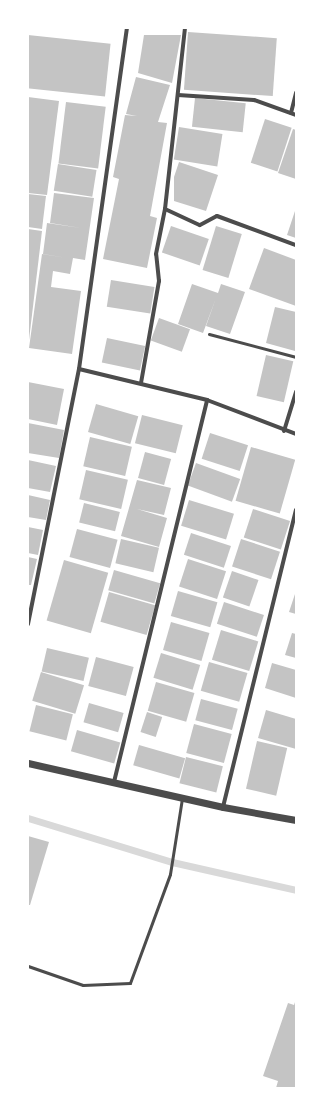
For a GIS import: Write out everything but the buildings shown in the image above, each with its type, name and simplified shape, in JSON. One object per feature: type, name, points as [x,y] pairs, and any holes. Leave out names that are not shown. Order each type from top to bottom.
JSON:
[{"type":"street","points":[[28,624],[79,369],[128,28]]},
{"type":"street","points":[[141,383],[159,281],[156,254],[165,209],[185,28]]},
{"type":"street","points":[[291,113],[296,93]]},
{"type":"street","points":[[178,94],[254,100],[296,115]]},
{"type":"street","points":[[165,209],[200,225],[217,216],[296,245]]},
{"type":"street","points":[[79,369],[207,400],[284,431],[296,434]]},
{"type":"street","points":[[284,431],[296,392]]},
{"type":"street","points":[[114,782],[207,400]]},
{"type":"street","points":[[223,807],[296,510]]},
{"type":"street","points":[[28,763],[223,807],[296,820]]},
{"type":"lane","points":[[209,334],[296,357]]},
{"type":"lane","points":[[28,966],[83,985],[130,983],[171,869],[182,798]]},
{"type":"waterway","points":[[28,818],[172,862],[296,890]]}]
